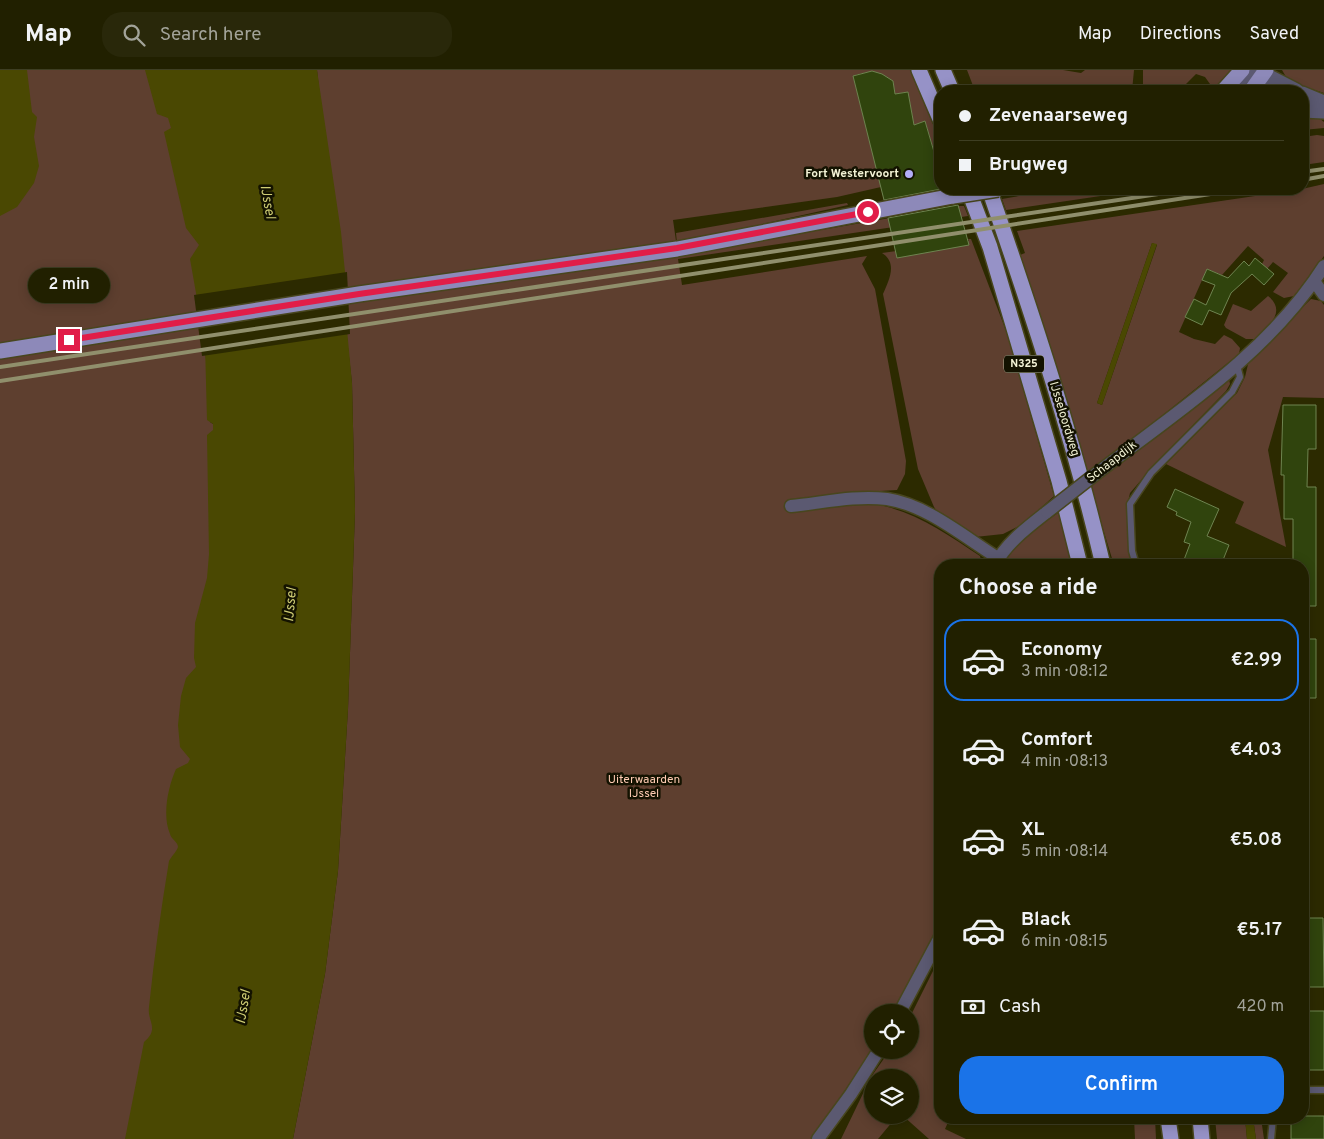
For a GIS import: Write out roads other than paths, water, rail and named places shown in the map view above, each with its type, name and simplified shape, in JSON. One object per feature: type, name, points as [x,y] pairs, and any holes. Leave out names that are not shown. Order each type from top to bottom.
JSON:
[{"type":"highway","points":[[919,70],[934,105]]},
{"type":"highway","points":[[943,70],[949,85]]},
{"type":"highway","name":"IJsseloordweg","points":[[970,195],[990,247],[1062,490],[1079,559]]},
{"type":"highway","name":"IJsseloordweg","points":[[991,195],[1040,342],[1074,454],[1101,559]]},
{"type":"highway","points":[[1169,1124],[1171,1139]]},
{"type":"highway","points":[[1201,1124],[1202,1139]]},
{"type":"main road","points":[[1228,85],[1240,72]]},
{"type":"main road","points":[[1255,85],[1264,72]]},
{"type":"main road","points":[[0,351],[359,294],[677,248],[959,195]]},
{"type":"street","points":[[1241,85],[1240,72],[1264,72],[1286,85]]},
{"type":"street","points":[[1309,97],[1324,103]]},
{"type":"street","points":[[1309,110],[1324,111]]},
{"type":"street","name":"Schaapdijk","points":[[999,559],[1023,531],[1237,365],[1292,309],[1324,266]]},
{"type":"street","points":[[1314,281],[1324,295]]},
{"type":"street","points":[[791,506],[856,498],[887,499],[914,506],[994,559]]},
{"type":"street","points":[[904,1004],[934,948]]},
{"type":"street","points":[[818,1139],[855,1089],[873,1059]]},
{"type":"lane","points":[[1134,559],[1132,551],[1130,504],[1150,473],[1232,392],[1240,378],[1237,365]]},
{"type":"lane","points":[[1309,1090],[1324,1090]]},
{"type":"lane","points":[[1270,1139],[1272,1124]]},
{"type":"water","points":[[0,70],[27,70],[32,112],[37,117],[34,137],[39,166],[34,183],[17,207],[0,216]]},
{"type":"water","name":"IJssel","points":[[145,70],[317,70],[341,232],[352,383],[355,511],[348,709],[338,871],[325,974],[293,1139],[125,1139],[144,1042],[149,1037],[152,1029],[149,1007],[160,915],[169,861],[178,847],[171,836],[166,818],[168,792],[176,769],[188,763],[190,759],[180,747],[178,725],[181,696],[186,678],[196,667],[194,658],[195,623],[207,578],[209,554],[207,435],[213,430],[213,424],[207,420],[205,344],[190,259],[199,245],[186,228],[164,132],[171,128],[168,118],[157,114]]},
{"type":"water","points":[[1152,243],[1157,244],[1102,405],[1097,403]]},
{"type":"water","points":[[1246,1124],[1254,1124],[1256,1139],[1247,1139]]},
{"type":"railway","points":[[1309,171],[1324,169]]},
{"type":"railway","points":[[1309,179],[1324,176]]},
{"type":"railway","points":[[0,367],[1152,195]]},
{"type":"railway","points":[[0,381],[1204,195]]},
{"type":"place","name":"Fort Westervoort","points":[[909,174]]},
{"type":"park label","name":"Uiterwaarden IJssel","points":[[644,787]]}]
